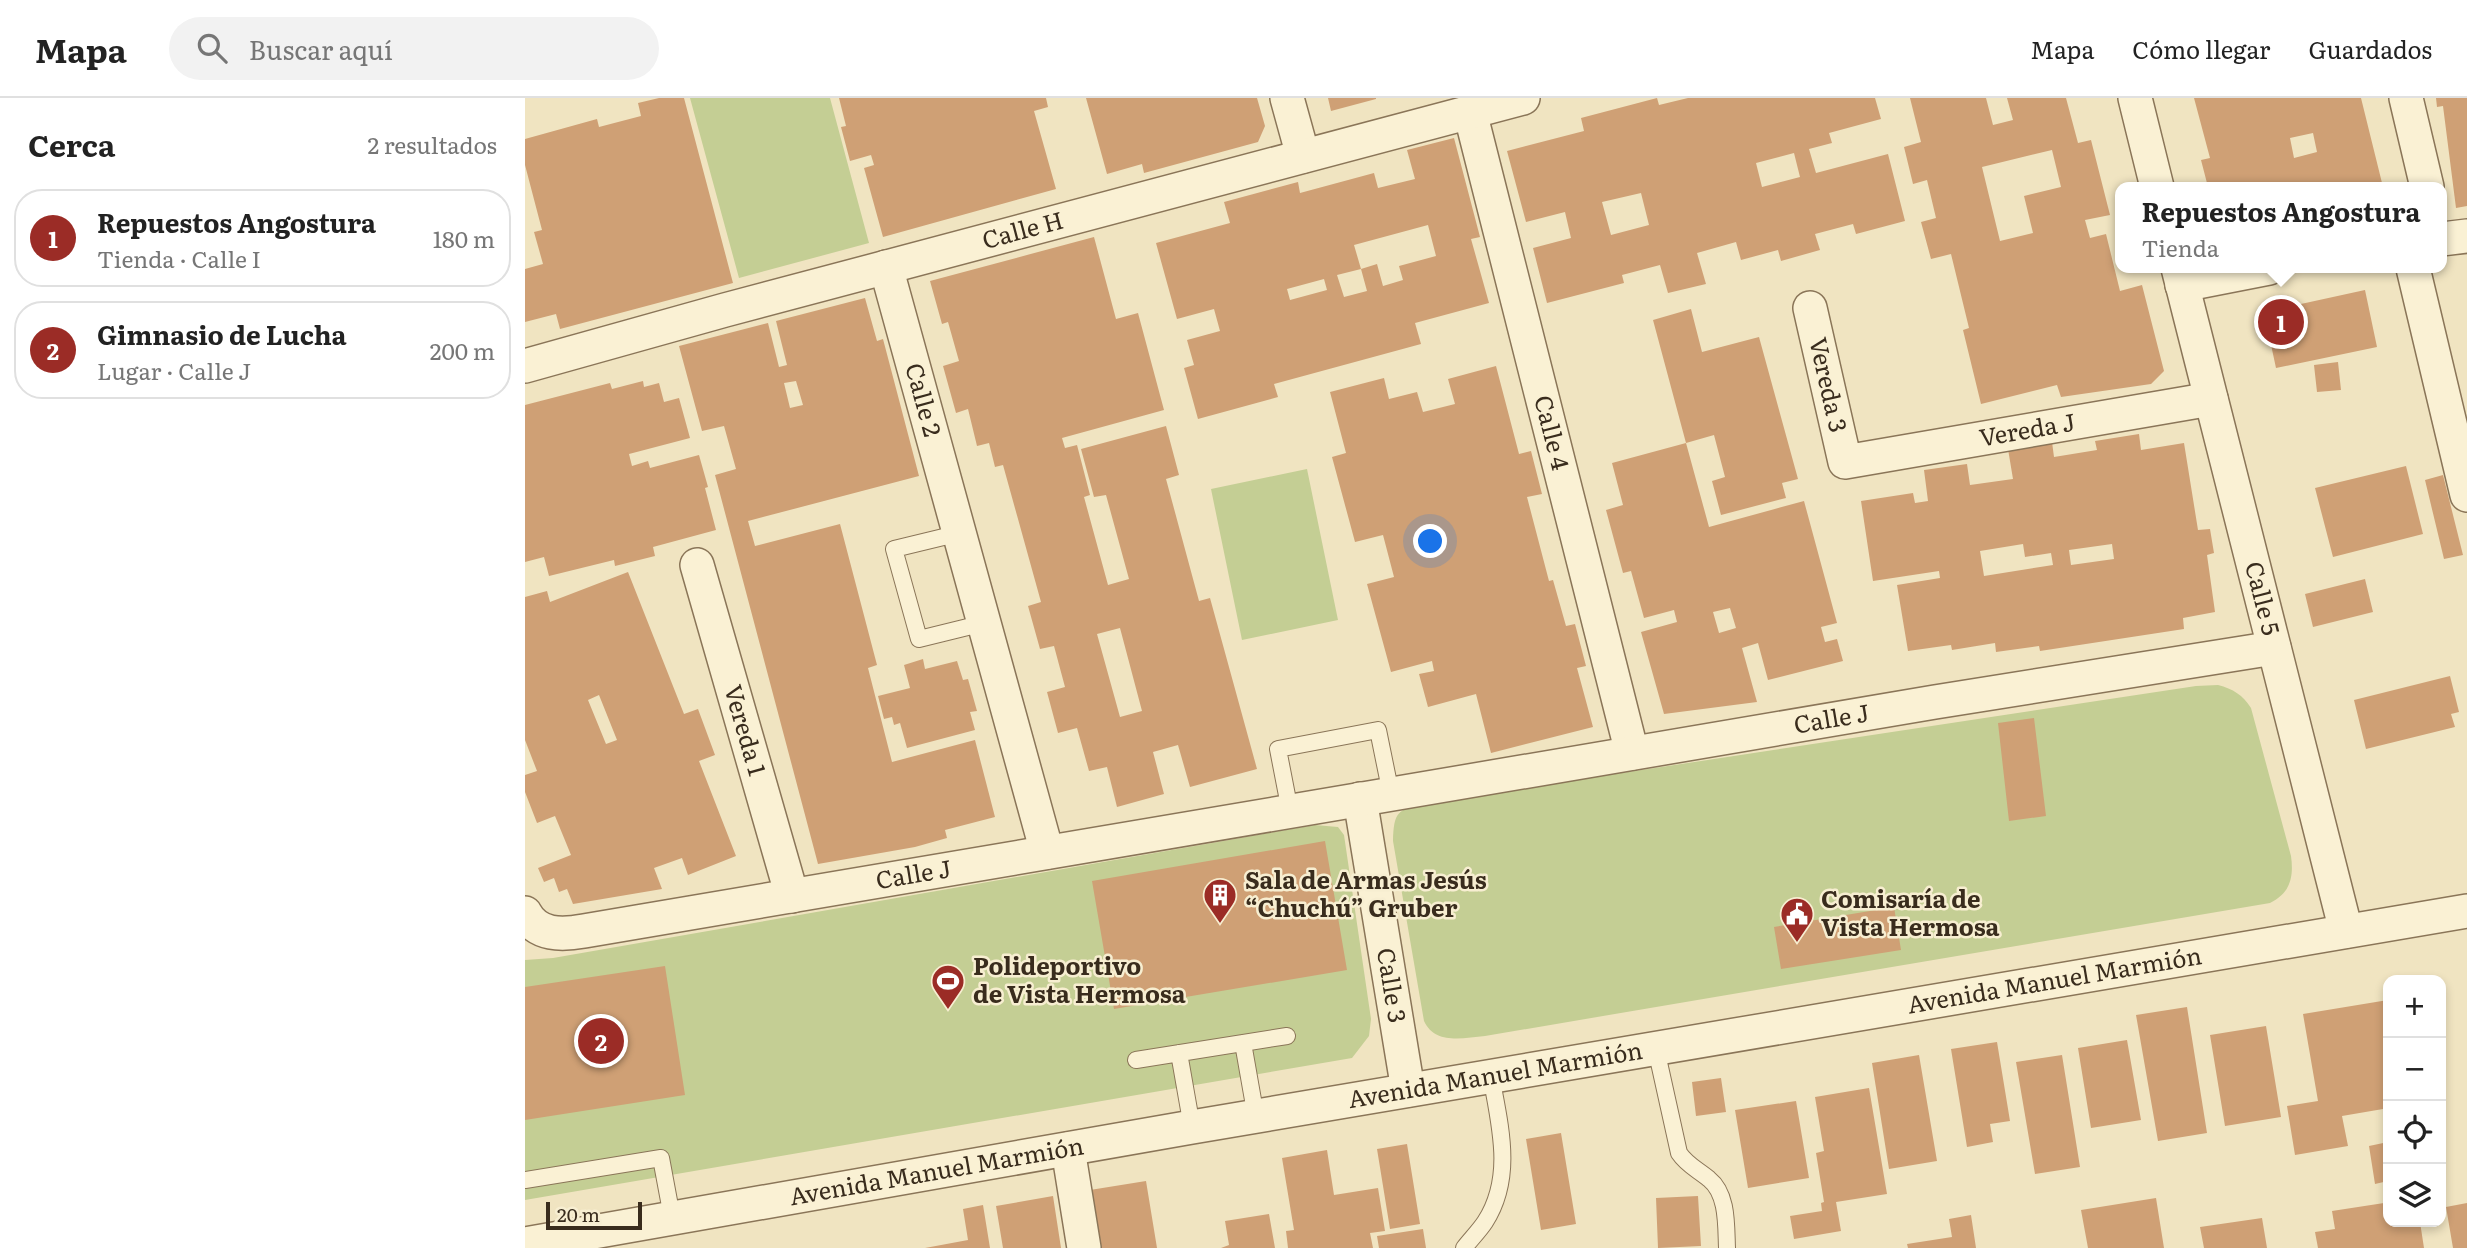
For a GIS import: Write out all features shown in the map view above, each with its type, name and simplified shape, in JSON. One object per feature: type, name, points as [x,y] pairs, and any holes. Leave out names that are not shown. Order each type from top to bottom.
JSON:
[{"type":"street","points":[[1287,98],[1303,156]]},
{"type":"street","name":"Calle H","points":[[525,366],[1523,98]]},
{"type":"street","points":[[2135,98],[2156,182]]},
{"type":"street","points":[[2406,98],[2426,182]]},
{"type":"street","name":"Calle 4","points":[[1470,112],[1632,753]]},
{"type":"street","points":[[2447,238],[2467,236]]},
{"type":"street","name":"Calle 2","points":[[887,267],[1047,852]]},
{"type":"street","points":[[2180,276],[2213,273]]},
{"type":"street","points":[[2414,273],[2467,495]]},
{"type":"street","name":"Calle 5","points":[[2180,276],[2346,931]]},
{"type":"street","name":"Vereda 3","points":[[1810,308],[1845,463]]},
{"type":"street","name":"Vereda J","points":[[1845,463],[2211,399]]},
{"type":"street","name":"Vereda 1","points":[[697,565],[792,895]]},
{"type":"street","name":"Calle J","points":[[531,921],[558,934],[569,934],[1632,753],[2274,648]]},
{"type":"street","name":"Calle 3","points":[[1375,797],[1408,1090]]},
{"type":"street","name":"Avenida Manuel Marmión","points":[[525,1244],[1192,1127],[2467,911]]},
{"type":"street","points":[[1068,1149],[1084,1248]]},
{"type":"lane","points":[[960,533],[894,549],[919,639],[984,622]]},
{"type":"lane","points":[[1290,811],[1278,749],[1378,730],[1375,797]]},
{"type":"lane","points":[[1136,1060],[1287,1036]]},
{"type":"lane","points":[[1243,1043],[1256,1117]]},
{"type":"lane","points":[[1656,1049],[1679,1153],[1686,1163],[1716,1185],[1725,1214],[1727,1248]]},
{"type":"lane","points":[[1179,1054],[1192,1127]]},
{"type":"lane","points":[[1464,1248],[1485,1222],[1500,1188],[1504,1165],[1502,1136],[1491,1076]]},
{"type":"lane","points":[[525,1180],[661,1158],[672,1217]]},
{"type":"green space","points":[[690,98],[830,98],[869,243],[739,278]]},
{"type":"green space","points":[[1307,469],[1338,620],[1242,640],[1211,489]]},
{"type":"green space","points":[[2218,685],[2237,693],[2251,708],[2291,856],[2289,884],[2282,895],[2270,903],[1485,1036],[1442,1037],[1429,1029],[1424,1021],[1393,841],[1394,824],[1403,810],[1424,803],[2196,686]]},
{"type":"green space","name":"Polideportivo de Vista Hermosa","points":[[1315,825],[1338,827],[1344,835],[1371,1019],[1369,1036],[1352,1058],[525,1200],[525,960],[553,958]]},
{"type":"building","points":[[659,98],[684,98],[733,283],[560,329],[556,314],[525,322],[525,269],[543,264],[534,232],[542,230],[525,165],[525,139],[597,119],[599,127],[641,116],[638,103]]},
{"type":"building","points":[[839,98],[1046,98],[1048,107],[1034,111],[1056,189],[883,237],[864,168],[874,165],[871,155],[850,161],[841,127],[846,126]]},
{"type":"building","points":[[1086,98],[1257,98],[1265,126],[1258,142],[1144,173],[1142,164],[1107,174]]},
{"type":"building","points":[[1328,98],[1376,98],[1376,99],[1331,111]]},
{"type":"building","points":[[1657,98],[1659,105],[1688,98],[1875,98],[1881,119],[1829,133],[1832,143],[1809,149],[1816,173],[1888,154],[1905,221],[1856,234],[1853,224],[1815,234],[1820,250],[1781,261],[1778,250],[1741,260],[1736,242],[1697,253],[1706,284],[1668,293],[1660,265],[1622,275],[1624,283],[1547,303],[1533,248],[1571,238],[1565,212],[1526,222],[1507,151],[1584,131],[1581,118]],"holes":[[[1794,153],[1800,177],[1762,187],[1756,163]],[[1641,193],[1649,225],[1611,235],[1602,202]]]},
{"type":"building","points":[[1910,98],[1986,98],[1993,125],[2013,120],[2007,98],[2066,98],[2078,143],[2091,140],[2110,215],[2085,220],[2090,238],[2106,234],[2120,291],[2142,285],[2164,371],[2151,384],[2061,397],[2057,385],[1981,404],[1963,330],[1969,328],[1951,254],[1931,259],[1921,222],[1936,218],[1927,180],[1913,184],[1904,147],[1921,142]],"holes":[[[2052,150],[2061,187],[2024,196],[2033,233],[2000,241],[1982,167]]]},
{"type":"building","points":[[2194,98],[2361,98],[2382,182],[2207,182],[2201,160],[2210,158]],"holes":[[[2313,133],[2317,152],[2294,158],[2290,138]]]},
{"type":"building","points":[[2436,98],[2467,98],[2467,206],[2456,208],[2443,106],[2437,107]]},
{"type":"building","points":[[1454,138],[1480,237],[1471,239],[1489,303],[1415,323],[1421,344],[1274,384],[1278,397],[1198,419],[1184,368],[1194,365],[1187,340],[1220,331],[1214,309],[1177,319],[1156,243],[1230,223],[1224,202],[1298,182],[1300,193],[1374,173],[1378,188],[1415,179],[1407,150]],"holes":[[[1428,225],[1436,256],[1399,266],[1403,280],[1383,286],[1377,264],[1361,269],[1354,245]],[[1361,269],[1367,291],[1344,297],[1337,275]],[[1324,279],[1327,290],[1290,300],[1287,289]]]},
{"type":"building","points":[[1094,237],[1116,319],[1138,313],[1164,410],[1062,438],[1065,448],[1077,445],[1090,495],[1084,497],[1108,585],[1129,579],[1106,495],[1094,497],[1081,449],[1166,426],[1179,475],[1166,479],[1199,601],[1210,598],[1257,769],[1190,787],[1178,745],[1153,752],[1164,794],[1117,807],[1107,767],[1089,771],[1077,728],[1058,733],[1047,692],[1065,687],[1054,646],[1040,649],[1028,606],[1041,602],[1003,465],[995,467],[989,443],[977,446],[968,409],[956,413],[943,366],[959,361],[948,322],[942,324],[930,281]],"holes":[[[1120,628],[1142,711],[1120,717],[1097,634]]]},
{"type":"building","points":[[2365,290],[2377,347],[2276,368],[2264,312]]},
{"type":"building","points":[[865,298],[877,341],[883,339],[919,476],[748,521],[755,546],[840,524],[877,665],[868,668],[892,762],[975,740],[995,817],[945,830],[947,838],[915,847],[818,864],[715,475],[736,469],[724,426],[702,431],[679,346],[768,323],[779,367],[787,365],[776,321]],"holes":[[[796,381],[803,405],[790,408],[784,383]]]},
{"type":"building","points":[[1691,309],[1702,352],[1759,337],[1798,479],[1782,483],[1786,498],[1721,515],[1712,481],[1725,477],[1714,435],[1686,443],[1653,320]]},
{"type":"building","points":[[2338,362],[2341,390],[2317,392],[2314,365]]},
{"type":"building","points":[[1496,366],[1519,454],[1531,451],[1542,494],[1527,497],[1549,581],[1553,580],[1566,626],[1575,624],[1586,666],[1577,668],[1593,727],[1491,753],[1476,694],[1428,707],[1419,674],[1434,671],[1432,661],[1391,672],[1367,584],[1394,577],[1383,535],[1355,542],[1332,457],[1346,453],[1330,392],[1384,378],[1389,399],[1417,392],[1423,412],[1455,404],[1448,379]]},
{"type":"building","points":[[643,381],[644,387],[659,383],[664,402],[679,398],[690,438],[629,454],[632,466],[648,461],[650,468],[699,455],[716,530],[653,547],[655,556],[615,566],[614,560],[549,576],[544,557],[525,562],[525,405],[610,383],[612,389]]},
{"type":"building","points":[[2139,434],[2141,450],[2184,443],[2198,530],[2210,529],[2214,553],[2207,555],[2215,612],[2183,618],[2184,629],[2040,651],[2039,646],[1996,652],[1995,643],[1952,650],[1951,645],[1908,651],[1897,585],[1940,578],[1939,571],[1873,581],[1861,501],[1913,493],[1915,503],[1928,501],[1924,470],[1967,464],[1970,485],[2013,479],[2008,449],[2052,442],[2054,457],[2097,450],[2095,441]],"holes":[[[2023,544],[2025,557],[2051,553],[2053,565],[1984,576],[1980,551]],[[2112,544],[2114,559],[2071,565],[2069,550]]]},
{"type":"building","points":[[1686,443],[1709,527],[1804,501],[1837,623],[1821,627],[1825,642],[1837,639],[1843,661],[1768,680],[1758,643],[1742,648],[1757,702],[1664,714],[1641,632],[1677,622],[1674,610],[1644,618],[1631,571],[1623,573],[1606,510],[1623,505],[1612,463]],"holes":[[[1730,608],[1736,628],[1719,633],[1713,612]]]},
{"type":"building","points":[[2406,466],[2423,534],[2333,557],[2315,488]]},
{"type":"building","points":[[2443,475],[2463,555],[2444,559],[2425,480]]},
{"type":"building","points":[[628,572],[684,714],[698,709],[715,755],[699,761],[736,856],[688,875],[682,858],[654,868],[662,889],[573,904],[567,889],[559,892],[554,878],[544,882],[538,868],[571,855],[555,816],[537,823],[525,792],[525,775],[537,771],[525,740],[525,597],[547,591],[550,602]],"holes":[[[599,695],[617,740],[606,744],[588,700]]]},
{"type":"building","points":[[2365,579],[2373,612],[2313,627],[2305,594]]},
{"type":"building","points":[[923,659],[925,669],[957,661],[963,680],[968,679],[977,711],[970,712],[975,730],[907,748],[900,723],[894,725],[892,717],[884,719],[878,696],[910,688],[904,665]]},
{"type":"building","points":[[2450,676],[2459,712],[2451,714],[2455,727],[2366,749],[2354,700]]},
{"type":"building","points":[[2034,718],[2046,816],[2009,821],[1998,723]]},
{"type":"building","name":"Sala de Armas Jesús “Chuchú” Gruber","points":[[1325,841],[1347,970],[1114,1009],[1092,881]]},
{"type":"building","points":[[1894,907],[1901,950],[1781,969],[1774,927]]},
{"type":"building","points":[[665,966],[685,1095],[525,1120],[525,987]]},
{"type":"building","points":[[2383,1001],[2383,1109],[2342,1116],[2348,1146],[2295,1155],[2287,1106],[2318,1101],[2303,1014]]},
{"type":"building","points":[[2187,1007],[2207,1133],[2158,1141],[2136,1015]]},
{"type":"building","points":[[2266,1026],[2281,1117],[2225,1126],[2210,1035]]},
{"type":"building","points":[[2127,1040],[2141,1120],[2091,1128],[2078,1048]]},
{"type":"building","points":[[1997,1042],[2010,1121],[1990,1124],[1993,1142],[1967,1147],[1951,1049]]},
{"type":"building","points":[[1919,1055],[1937,1161],[1889,1169],[1872,1063]]},
{"type":"building","points":[[2062,1055],[2080,1167],[2035,1174],[2016,1062]]},
{"type":"building","points":[[1721,1078],[1726,1112],[1696,1116],[1692,1082]]},
{"type":"building","points":[[1869,1088],[1887,1194],[1836,1202],[1841,1231],[1794,1239],[1790,1216],[1822,1211],[1821,1203],[1824,1202],[1816,1153],[1824,1151],[1815,1097]]},
{"type":"building","points":[[1796,1101],[1809,1178],[1748,1188],[1735,1110]]},
{"type":"building","points":[[1561,1133],[1576,1224],[1541,1230],[1526,1139]]},
{"type":"building","points":[[2383,1143],[2383,1182],[2375,1184],[2369,1146]]},
{"type":"building","points":[[1407,1144],[1420,1224],[1390,1229],[1377,1149]]},
{"type":"building","points":[[1327,1150],[1334,1195],[1378,1188],[1385,1231],[1370,1233],[1373,1248],[1288,1248],[1286,1231],[1294,1230],[1282,1158]]},
{"type":"building","points":[[1146,1181],[1157,1248],[1099,1248],[1090,1190]]},
{"type":"building","points":[[1053,1196],[1061,1248],[1003,1248],[996,1206]]},
{"type":"building","points":[[1698,1196],[1701,1246],[1658,1248],[1656,1198]]},
{"type":"building","points":[[2156,1198],[2164,1248],[2088,1248],[2081,1210]]},
{"type":"building","points":[[2383,1203],[2383,1227],[2421,1227],[2424,1248],[2318,1248],[2315,1232],[2335,1229],[2332,1211]]},
{"type":"building","points":[[2467,1203],[2467,1248],[2453,1248],[2446,1207]]},
{"type":"building","points":[[983,1205],[990,1248],[925,1248],[968,1240],[963,1209]]},
{"type":"building","points":[[1269,1214],[1275,1248],[1221,1248],[1229,1245],[1225,1221]]},
{"type":"building","points":[[1971,1215],[1976,1248],[1908,1248],[1907,1244],[1952,1237],[1949,1219]]},
{"type":"building","points":[[2262,1218],[2267,1248],[2204,1248],[2200,1227]]},
{"type":"building","points":[[1423,1229],[1426,1248],[1379,1248],[1377,1236]]},
{"type":"place","name":"Repuestos Angostura","points":[[2281,322]]},
{"type":"place","name":"Sala de Armas Jesús “Chuchú” Gruber","points":[[1220,925]]},
{"type":"place","name":"Comisaría de Vista Hermosa","points":[[1797,944]]},
{"type":"place","name":"Polideportivo de Vista Hermosa","points":[[948,1011]]},
{"type":"place","name":"Gimnasio de Lucha","points":[[601,1041]]}]
